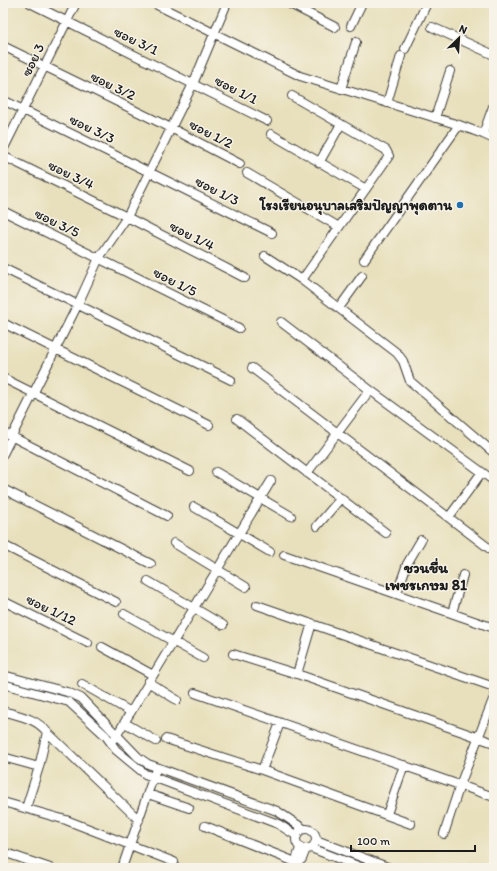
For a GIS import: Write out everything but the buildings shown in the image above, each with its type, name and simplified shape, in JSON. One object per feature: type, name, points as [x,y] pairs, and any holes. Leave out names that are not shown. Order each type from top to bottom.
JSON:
[{"type":"street","name":"ซอย 3/1","points":[[30,3],[193,84]]},
{"type":"street","name":"ซอย 3","points":[[3,150],[76,3]]},
{"type":"street","points":[[153,3],[300,76],[458,125],[494,139]]},
{"type":"street","points":[[3,454],[78,304],[99,258],[127,217],[193,84],[227,3]]},
{"type":"street","points":[[288,3],[335,27]]},
{"type":"street","points":[[351,26],[362,3]]},
{"type":"street","points":[[387,103],[403,52],[427,3]]},
{"type":"street","points":[[432,27],[494,55]]},
{"type":"street","points":[[341,89],[356,42]]},
{"type":"street","name":"ซอย 3/2","points":[[3,46],[171,128]]},
{"type":"street","points":[[435,118],[450,71]]},
{"type":"street","name":"ซอย 1/1","points":[[193,84],[267,121]]},
{"type":"street","points":[[292,96],[386,150],[389,156],[302,280]]},
{"type":"street","name":"ซอย 3/3","points":[[3,100],[149,172]]},
{"type":"street","points":[[483,134],[494,104]]},
{"type":"street","points":[[319,163],[341,124]]},
{"type":"street","points":[[364,260],[458,125]]},
{"type":"street","name":"ซอย 1/2","points":[[171,128],[240,164]]},
{"type":"street","points":[[271,134],[366,189]]},
{"type":"street","name":"ซอย 3/4","points":[[3,156],[127,217]]},
{"type":"street","name":"ซอย 1/3","points":[[149,172],[272,233]]},
{"type":"street","points":[[248,173],[339,227]]},
{"type":"street","name":"ซอย 3/5","points":[[3,212],[99,258]]},
{"type":"street","name":"ซอย 1/4","points":[[127,217],[245,278]]},
{"type":"street","points":[[265,256],[302,280],[397,353],[403,361],[410,381],[494,453]]},
{"type":"street","name":"ซอย 1/5","points":[[99,258],[239,328]]},
{"type":"street","points":[[3,268],[231,380]]},
{"type":"street","points":[[339,308],[362,276]]},
{"type":"street","points":[[3,322],[209,425]]},
{"type":"street","points":[[281,322],[370,390],[494,481]]},
{"type":"street","points":[[252,368],[449,516],[494,552]]},
{"type":"street","points":[[3,378],[190,471]]},
{"type":"street","points":[[307,473],[370,390]]},
{"type":"street","points":[[237,419],[386,533]]},
{"type":"street","points":[[3,432],[167,516]]},
{"type":"street","points":[[216,472],[291,516]]},
{"type":"street","points":[[449,516],[482,472]]},
{"type":"street","points":[[111,743],[125,723],[130,712],[271,481]]},
{"type":"street","points":[[3,489],[151,564]]},
{"type":"street","points":[[317,526],[341,498]]},
{"type":"street","points":[[194,507],[270,552]]},
{"type":"street","points":[[397,594],[407,564],[421,540]]},
{"type":"street","points":[[174,543],[246,587]]},
{"type":"street","points":[[3,545],[116,602]]},
{"type":"street","points":[[284,555],[494,628]]},
{"type":"street","points":[[452,613],[463,575]]},
{"type":"street","points":[[148,581],[223,625]]},
{"type":"street","name":"ซอย 1/12","points":[[3,601],[88,642]]},
{"type":"street","points":[[257,605],[494,687]]},
{"type":"street","points":[[124,614],[203,658]]},
{"type":"street","points":[[297,674],[312,623]]},
{"type":"street","points":[[102,647],[150,679],[177,700]]},
{"type":"street","points":[[233,654],[297,674],[494,743]]},
{"type":"street","points":[[3,675],[67,692],[81,698],[138,757],[148,764],[277,811],[304,830],[308,830],[313,833],[316,840],[390,868]]},
{"type":"street","points":[[3,684],[69,702],[106,736],[116,750],[145,774],[278,824],[296,836]]},
{"type":"street","points":[[82,684],[130,712]]},
{"type":"street","points":[[196,693],[404,765],[494,798]]},
{"type":"street","points":[[444,834],[460,785],[494,698]]},
{"type":"street","points":[[3,712],[33,720],[42,725],[47,732],[139,820]]},
{"type":"street","points":[[125,723],[156,741]]},
{"type":"street","points":[[262,770],[280,723]]},
{"type":"street","points":[[26,808],[47,732]]},
{"type":"street","points":[[166,739],[262,770],[387,814],[411,824]]},
{"type":"street","points":[[3,757],[38,767]]},
{"type":"street","points":[[387,814],[404,765]]},
{"type":"street","points":[[122,868],[157,768]]},
{"type":"street","points":[[148,794],[189,808]]},
{"type":"street","points":[[3,802],[66,820],[174,862]]},
{"type":"street","points":[[205,826],[297,865],[302,859],[306,848],[314,845],[316,840]]},
{"type":"street","points":[[304,830],[301,830],[296,836],[296,842],[306,848],[361,867],[362,858]]},
{"type":"street","points":[[3,852],[50,868]]},
{"type":"place","name":"โรงเรียนอนุบาลเสริมปัญญาพุดตาน","points":[[460,205]]},
{"type":"district","name":"ชวนชื่น เพชรเกษม 81","points":[[426,576]]}]
